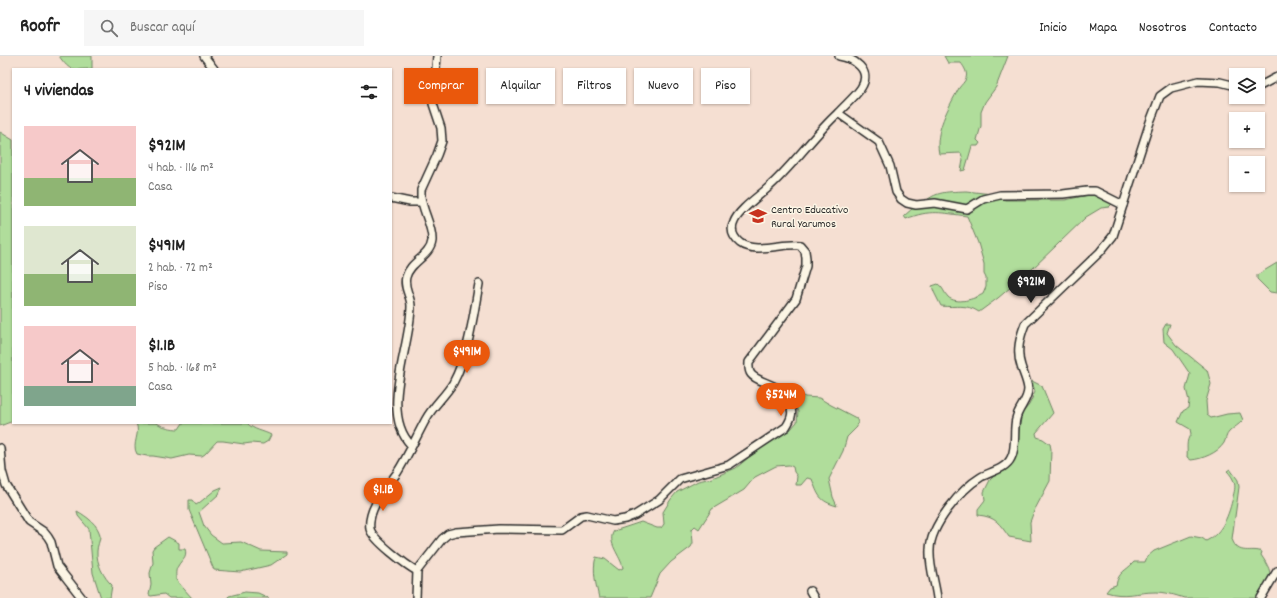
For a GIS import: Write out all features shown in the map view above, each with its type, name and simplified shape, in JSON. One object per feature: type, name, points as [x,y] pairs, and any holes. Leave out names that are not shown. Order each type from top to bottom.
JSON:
[{"type":"street","points":[[204,56],[213,68]]},
{"type":"street","points":[[411,446],[404,437],[399,426],[398,386],[408,335],[411,306],[405,286],[405,279],[410,268],[427,252],[432,243],[432,235],[422,202],[421,190],[442,141],[441,128],[433,104],[437,56]]},
{"type":"street","points":[[416,598],[417,571],[442,539],[448,534],[456,532],[499,529],[562,530],[581,516],[587,515],[613,521],[635,515],[659,500],[680,479],[729,465],[786,427],[791,420],[792,413],[791,406],[783,393],[751,375],[748,369],[749,362],[796,299],[806,266],[805,251],[800,245],[791,244],[769,248],[741,244],[734,237],[731,229],[735,220],[772,185],[862,87],[864,72],[861,66],[848,58],[839,56]]},
{"type":"street","points":[[1265,83],[1277,77]]},
{"type":"street","points":[[937,598],[930,550],[932,539],[941,521],[962,491],[980,477],[1004,466],[1011,458],[1016,418],[1026,400],[1028,393],[1028,387],[1020,364],[1018,351],[1020,337],[1026,324],[1107,245],[1113,236],[1150,122],[1160,96],[1171,88],[1198,81],[1220,82],[1229,84]]},
{"type":"street","points":[[838,113],[879,142],[890,166],[896,192],[901,200],[907,203],[916,205],[935,204],[967,210],[983,199],[1000,195],[1063,194],[1087,191],[1095,192],[1123,205]]},
{"type":"street","points":[[392,198],[410,202],[422,202]]},
{"type":"street","points":[[417,571],[372,535],[370,526],[374,507],[402,464],[430,413],[449,389],[458,372],[470,334],[478,284]]},
{"type":"street","points":[[0,448],[2,471],[6,485],[29,522],[44,532],[48,537],[51,542],[57,566],[82,598]]},
{"type":"street","points":[[1261,598],[1277,571]]},
{"type":"street","points":[[810,591],[814,598]]},
{"type":"green space","points":[[59,56],[92,56],[92,68],[69,68]]},
{"type":"green space","points":[[944,56],[1008,56],[996,87],[985,102],[981,112],[981,126],[977,140],[980,143],[978,146],[972,146],[965,170],[961,171],[963,160],[961,153],[939,154],[938,145],[940,128],[951,103],[966,76],[961,63],[948,63]]},
{"type":"green space","points":[[0,132],[12,139],[12,421],[0,426]]},
{"type":"green space","points":[[966,191],[992,194],[1005,200],[1065,200],[1088,195],[1100,196],[1112,204],[1109,207],[1101,208],[1086,217],[1031,270],[979,312],[965,307],[941,306],[932,286],[938,284],[948,297],[956,301],[975,298],[983,294],[986,287],[984,264],[978,243],[967,216],[929,213],[906,219],[904,216],[913,208],[918,208],[934,195],[945,192]]},
{"type":"green space","points":[[1277,263],[1277,293],[1270,292],[1257,279],[1257,275]]},
{"type":"green space","points":[[1166,324],[1170,324],[1167,333],[1176,345],[1207,370],[1211,384],[1206,401],[1207,415],[1211,418],[1227,414],[1240,413],[1243,420],[1228,433],[1224,443],[1218,450],[1209,455],[1191,460],[1187,457],[1187,442],[1191,434],[1190,429],[1178,422],[1183,411],[1188,408],[1189,401],[1186,389],[1190,374],[1173,349],[1164,342],[1163,329]]},
{"type":"green space","points":[[1032,381],[1042,386],[1053,413],[1036,433],[1037,437],[1050,444],[1050,481],[1034,511],[1030,522],[1031,541],[1009,537],[993,519],[978,515],[978,509],[985,500],[984,492],[990,480],[1014,460],[1022,413],[1029,405],[1035,392]]},
{"type":"green space","points":[[796,393],[805,397],[819,398],[856,418],[858,422],[857,427],[847,437],[843,451],[829,479],[833,497],[837,506],[826,502],[820,497],[812,479],[807,478],[801,485],[796,485],[797,476],[793,467],[789,465],[776,466],[755,477],[744,490],[712,509],[699,529],[695,526],[692,529],[693,543],[691,547],[671,562],[660,574],[650,598],[599,598],[594,572],[596,557],[605,559],[619,570],[623,568],[612,540],[614,531],[641,522],[661,528],[664,524],[663,512],[677,492],[698,481],[712,478],[736,468],[755,452],[790,430],[797,422],[798,412],[791,394]]},
{"type":"green space","points":[[136,424],[159,424],[168,428],[179,429],[182,424],[248,424],[255,429],[271,435],[268,441],[263,444],[244,444],[217,441],[202,456],[189,455],[172,459],[137,454],[135,446]]},
{"type":"green space","points":[[1230,469],[1238,480],[1239,487],[1232,539],[1235,545],[1241,550],[1262,552],[1261,555],[1269,568],[1270,578],[1257,598],[1184,598],[1159,592],[1119,595],[1106,592],[1110,587],[1116,585],[1121,574],[1134,562],[1145,562],[1147,557],[1154,551],[1191,536],[1202,538],[1206,541],[1212,538],[1221,528],[1231,503],[1235,486],[1234,481],[1227,471]]},
{"type":"green space","points":[[222,487],[219,494],[199,512],[204,526],[211,535],[222,543],[241,542],[261,551],[287,552],[287,554],[271,565],[240,572],[214,570],[189,510],[189,500],[192,500],[196,505],[215,490]]},
{"type":"green space","points":[[77,511],[92,521],[99,532],[100,538],[97,547],[97,556],[103,574],[112,585],[110,598],[101,598],[93,573],[89,529],[78,516]]},
{"type":"green space","points":[[168,537],[179,543],[179,549],[185,549],[186,554],[176,569],[176,580],[192,598],[169,598],[164,594],[149,595],[151,585],[150,573],[153,563],[152,550]]},
{"type":"green space","points":[[245,592],[258,593],[269,598],[227,598],[229,596]]},
{"type":"place","name":"Centro Educativo Rural Yarumos","points":[[758,216]]}]
